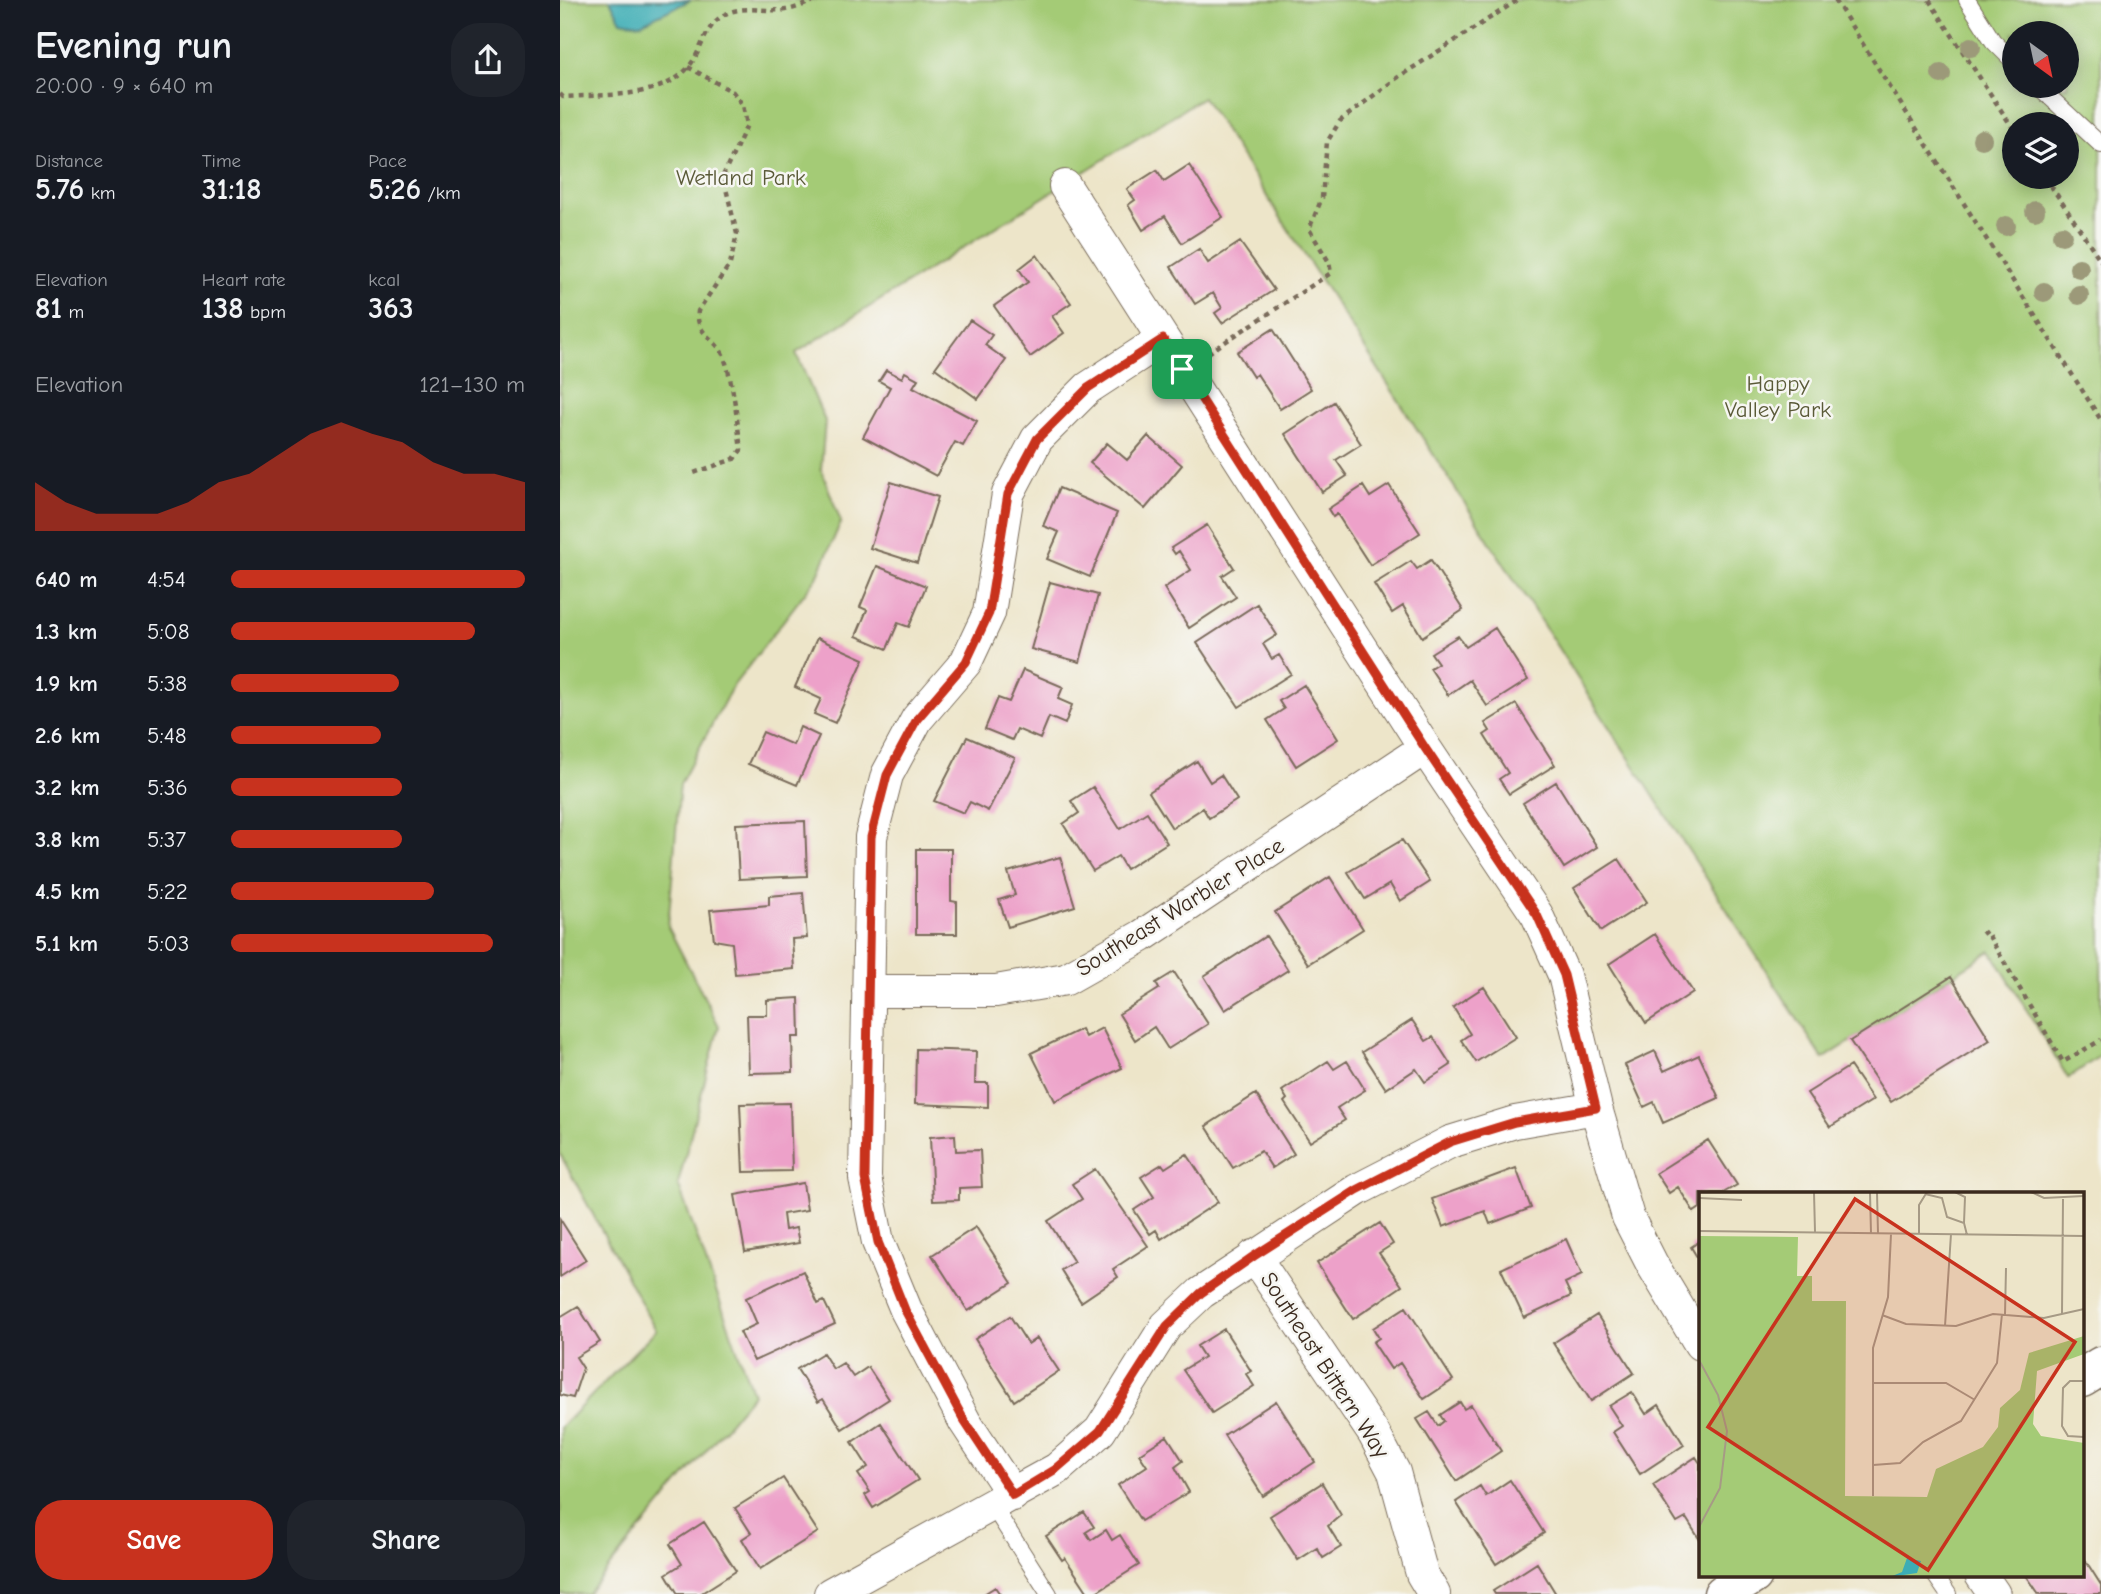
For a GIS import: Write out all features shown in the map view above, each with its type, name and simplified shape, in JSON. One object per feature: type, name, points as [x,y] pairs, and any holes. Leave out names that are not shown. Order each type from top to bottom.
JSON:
[{"type":"street","points":[[1065,186],[1425,748],[1537,915],[1564,975],[1596,1108],[1628,1217],[1652,1264],[1699,1342]]},
{"type":"street","points":[[1003,1500],[905,1310],[878,1242],[865,1178],[871,837],[887,775],[917,719],[966,662],[989,613],[1008,494],[1037,439],[1088,388],[1163,339]]},
{"type":"street","name":"Southeast Warbler Place","points":[[868,991],[996,991],[1066,979],[1142,936],[1425,748]]},
{"type":"street","points":[[830,1594],[1056,1469],[1100,1431],[1167,1326],[1201,1293],[1357,1190],[1450,1142],[1515,1122],[1596,1108]]},
{"type":"street","name":"Southeast Bittern Way","points":[[1254,1256],[1374,1434],[1389,1462],[1422,1574],[1434,1594]]},
{"type":"street","points":[[2084,1377],[2101,1366]]},
{"type":"street","points":[[1723,1594],[1751,1576]]},
{"type":"street","points":[[1981,1576],[1994,1594]]},
{"type":"lane","points":[[1967,0],[1993,41],[2002,50]]},
{"type":"lane","points":[[2051,98],[2101,145]]},
{"type":"lane","points":[[1003,1500],[1049,1594]]},
{"type":"lane","points":[[1936,1576],[1948,1594]]},
{"type":"path","points":[[560,94],[563,97],[638,91],[670,83],[688,67],[709,29],[722,16],[739,10],[788,10],[817,0]]},
{"type":"path","points":[[1182,369],[1331,273],[1329,262],[1308,229],[1322,198],[1327,142],[1340,121],[1397,78],[1518,0]]},
{"type":"path","points":[[1835,0],[2101,420]]},
{"type":"path","points":[[1929,0],[2002,112]]},
{"type":"path","points":[[688,67],[733,92],[743,105],[747,125],[723,176],[737,234],[730,264],[698,311],[697,320],[703,333],[723,353],[741,450],[734,459],[691,474]]},
{"type":"path","points":[[2053,189],[2101,261]]},
{"type":"path","points":[[1982,934],[1986,931],[2063,1062],[2101,1040]]},
{"type":"green space","name":"Happy Valley Park","points":[[560,0],[2101,0],[2101,1055],[2068,1078],[1991,951],[1823,1059],[1203,97],[796,353],[825,421],[821,469],[841,522],[817,577],[731,689],[680,784],[668,927],[719,1026],[678,1184],[753,1394],[587,1594],[560,1594],[560,1428],[656,1330],[560,1154]]},
{"type":"water","points":[[610,0],[691,0],[640,24],[621,21]]},
{"type":"building","points":[[1189,165],[1223,217],[1182,243],[1165,216],[1143,230],[1128,205],[1135,200],[1127,189],[1157,170],[1164,181]]},
{"type":"building","points":[[1240,242],[1274,290],[1222,323],[1215,313],[1222,308],[1213,293],[1195,304],[1171,267],[1199,249],[1208,263]]},
{"type":"building","points":[[1037,255],[1071,303],[1052,316],[1064,333],[1030,357],[994,306],[1028,282],[1019,269]]},
{"type":"building","points":[[970,320],[992,335],[985,345],[1006,360],[978,399],[935,368]]},
{"type":"building","points":[[1273,329],[1311,389],[1280,409],[1257,374],[1253,377],[1237,352]]},
{"type":"building","points":[[886,370],[902,378],[905,372],[918,379],[913,387],[977,421],[963,446],[955,442],[936,476],[863,437],[890,387],[879,381]]},
{"type":"building","points":[[1334,402],[1361,444],[1336,460],[1347,476],[1322,492],[1285,434]]},
{"type":"building","points":[[1148,436],[1182,465],[1145,509],[1090,463],[1107,443],[1127,460]]},
{"type":"building","points":[[891,482],[938,497],[917,563],[870,548]]},
{"type":"building","points":[[1389,485],[1420,533],[1370,565],[1337,514],[1333,517],[1328,509],[1363,486],[1370,497]]},
{"type":"building","points":[[1059,488],[1117,513],[1090,577],[1047,559],[1059,532],[1043,526]]},
{"type":"building","points":[[1207,525],[1234,568],[1222,576],[1236,597],[1189,628],[1164,588],[1191,570],[1179,551],[1175,554],[1171,548]]},
{"type":"building","points":[[1431,560],[1463,610],[1422,637],[1403,606],[1392,613],[1374,584],[1411,561],[1417,569]]},
{"type":"building","points":[[877,566],[926,586],[909,627],[898,623],[887,649],[856,636],[867,610],[860,607]]},
{"type":"building","points":[[1050,582],[1098,595],[1080,662],[1031,649]]},
{"type":"building","points":[[1257,604],[1277,635],[1263,644],[1272,659],[1279,655],[1291,674],[1239,707],[1197,643]]},
{"type":"building","points":[[1495,628],[1528,680],[1487,706],[1470,680],[1448,695],[1430,668],[1438,663],[1431,653],[1458,636],[1466,647]]},
{"type":"building","points":[[817,638],[864,659],[835,723],[814,714],[821,699],[795,687]]},
{"type":"building","points":[[1023,670],[1063,687],[1058,699],[1072,705],[1065,724],[1049,717],[1040,739],[1017,729],[1012,740],[985,729],[998,698],[1009,702]]},
{"type":"building","points":[[1304,685],[1338,739],[1296,766],[1267,720],[1284,709],[1279,701]]},
{"type":"building","points":[[1516,704],[1555,765],[1509,794],[1499,779],[1508,773],[1484,735],[1490,731],[1485,723]]},
{"type":"building","points":[[800,727],[819,736],[797,785],[748,764],[763,732],[793,745]]},
{"type":"building","points":[[967,737],[1015,758],[988,811],[970,802],[964,813],[934,801]]},
{"type":"building","points":[[1197,761],[1210,782],[1221,775],[1237,800],[1209,818],[1203,808],[1172,828],[1149,792]]},
{"type":"building","points":[[1556,782],[1597,847],[1564,868],[1523,803]]},
{"type":"building","points":[[1093,787],[1120,829],[1147,812],[1167,843],[1126,869],[1118,856],[1093,871],[1063,824],[1079,813],[1071,801]]},
{"type":"building","points":[[805,821],[807,876],[739,879],[736,824]]},
{"type":"building","points":[[1402,840],[1430,882],[1400,901],[1390,884],[1365,899],[1348,872]]},
{"type":"building","points":[[916,849],[951,849],[951,901],[957,902],[957,934],[916,934]]},
{"type":"building","points":[[1060,857],[1075,906],[1008,927],[999,900],[1015,895],[1008,872]]},
{"type":"building","points":[[1619,859],[1647,902],[1601,931],[1574,888]]},
{"type":"building","points":[[1330,877],[1363,929],[1308,964],[1275,912]]},
{"type":"building","points":[[803,893],[807,938],[792,939],[794,969],[735,974],[732,943],[714,940],[710,910],[769,905],[769,896]]},
{"type":"building","points":[[1655,934],[1693,992],[1646,1023],[1609,964]]},
{"type":"building","points":[[1266,936],[1288,970],[1225,1010],[1204,976]]},
{"type":"building","points":[[1174,972],[1208,1024],[1168,1049],[1154,1027],[1135,1040],[1119,1014],[1159,989],[1156,983]]},
{"type":"building","points":[[1951,977],[1990,1040],[1891,1102],[1850,1041]]},
{"type":"building","points":[[1484,987],[1516,1037],[1476,1062],[1461,1040],[1470,1034],[1453,1007]]},
{"type":"building","points":[[799,998],[800,1037],[792,1037],[793,1072],[749,1073],[747,1015],[767,1015],[767,1000]]},
{"type":"building","points":[[1412,1020],[1426,1041],[1433,1037],[1451,1065],[1425,1082],[1416,1069],[1386,1089],[1362,1052]]},
{"type":"building","points":[[1102,1028],[1122,1068],[1055,1101],[1031,1053],[1081,1029],[1085,1037]]},
{"type":"building","points":[[916,1049],[976,1051],[975,1083],[988,1083],[988,1107],[915,1104]]},
{"type":"building","points":[[1655,1051],[1664,1071],[1699,1055],[1719,1098],[1663,1123],[1654,1102],[1644,1107],[1625,1065]]},
{"type":"building","points":[[1328,1061],[1334,1069],[1347,1061],[1365,1090],[1337,1108],[1345,1120],[1310,1142],[1284,1102],[1287,1099],[1282,1091]]},
{"type":"building","points":[[1850,1066],[1873,1100],[1830,1127],[1807,1093]]},
{"type":"building","points":[[1256,1094],[1294,1154],[1272,1168],[1261,1151],[1233,1168],[1206,1126]]},
{"type":"building","points":[[790,1103],[792,1171],[743,1172],[740,1104]]},
{"type":"building","points":[[955,1135],[956,1151],[980,1150],[982,1187],[959,1188],[959,1200],[933,1201],[930,1137]]},
{"type":"building","points":[[1708,1140],[1737,1185],[1725,1192],[1699,1192],[1699,1209],[1694,1212],[1678,1187],[1669,1193],[1656,1173]]},
{"type":"building","points":[[1187,1154],[1218,1202],[1161,1239],[1156,1230],[1150,1234],[1134,1210],[1154,1197],[1141,1177],[1162,1164],[1165,1168]]},
{"type":"building","points":[[1516,1168],[1531,1208],[1490,1224],[1485,1211],[1443,1227],[1432,1199]]},
{"type":"building","points":[[1095,1169],[1148,1246],[1113,1269],[1118,1277],[1081,1302],[1061,1270],[1074,1262],[1048,1221],[1082,1199],[1072,1184]]},
{"type":"building","points":[[803,1183],[807,1210],[783,1214],[785,1230],[796,1228],[799,1243],[745,1252],[735,1195]]},
{"type":"building","points":[[560,1219],[586,1260],[560,1277]]},
{"type":"building","points":[[1380,1223],[1393,1244],[1379,1253],[1402,1286],[1353,1319],[1317,1263]]},
{"type":"building","points":[[976,1227],[1012,1283],[968,1311],[932,1255]]},
{"type":"building","points":[[1566,1239],[1582,1275],[1565,1283],[1571,1296],[1524,1318],[1501,1269]]},
{"type":"building","points":[[1699,1242],[1699,1260],[1691,1247]]},
{"type":"building","points":[[803,1271],[818,1304],[824,1301],[835,1324],[754,1361],[740,1332],[757,1324],[746,1298]]},
{"type":"building","points":[[578,1306],[600,1342],[576,1357],[583,1368],[573,1398],[560,1395],[560,1317]]},
{"type":"building","points":[[1406,1307],[1453,1380],[1424,1399],[1400,1363],[1391,1369],[1373,1342],[1379,1338],[1373,1328]]},
{"type":"building","points":[[1597,1315],[1634,1373],[1591,1401],[1553,1343]]},
{"type":"building","points":[[1010,1316],[1028,1344],[1037,1338],[1059,1371],[1014,1401],[975,1339]]},
{"type":"building","points":[[1224,1329],[1251,1371],[1246,1374],[1254,1386],[1212,1413],[1183,1370],[1204,1357],[1197,1346]]},
{"type":"building","points":[[823,1353],[833,1369],[843,1363],[853,1377],[868,1367],[889,1399],[842,1429],[823,1399],[818,1402],[797,1369]]},
{"type":"building","points":[[1632,1392],[1646,1414],[1659,1405],[1684,1445],[1640,1474],[1613,1432],[1622,1426],[1609,1406]]},
{"type":"building","points":[[1276,1401],[1315,1462],[1263,1496],[1224,1435]]},
{"type":"building","points":[[1460,1402],[1464,1409],[1471,1405],[1501,1451],[1456,1481],[1417,1419],[1429,1412],[1438,1426],[1444,1421],[1440,1415]]},
{"type":"building","points":[[881,1423],[918,1480],[873,1508],[865,1495],[870,1492],[858,1474],[868,1467],[852,1442]]},
{"type":"building","points":[[1167,1436],[1183,1461],[1175,1467],[1189,1492],[1141,1521],[1118,1485],[1147,1466],[1139,1454]]},
{"type":"building","points":[[1696,1457],[1699,1462],[1699,1538],[1686,1518],[1677,1523],[1653,1485]]},
{"type":"building","points":[[783,1478],[818,1532],[760,1569],[742,1539],[751,1533],[735,1508]]},
{"type":"building","points":[[1510,1480],[1544,1533],[1496,1564],[1456,1502],[1480,1486],[1486,1496]]},
{"type":"building","points":[[1322,1483],[1341,1515],[1328,1526],[1341,1547],[1323,1558],[1317,1548],[1298,1560],[1270,1516]]},
{"type":"building","points":[[1084,1512],[1094,1527],[1086,1532],[1091,1540],[1106,1530],[1112,1540],[1120,1535],[1139,1565],[1093,1594],[1089,1594],[1065,1558],[1062,1560],[1046,1536]]},
{"type":"building","points":[[704,1522],[736,1571],[700,1594],[678,1594],[666,1574],[682,1564],[670,1544]]},
{"type":"building","points":[[2084,1558],[2101,1585],[2101,1594],[2039,1594],[2027,1576],[2084,1576]]},
{"type":"building","points":[[1537,1563],[1556,1594],[1495,1594],[1493,1591]]},
{"type":"building","points":[[995,1587],[1000,1594],[984,1594]]},
{"type":"route","points":[[1163,339],[1182,369],[1425,748],[1537,915],[1564,975],[1596,1108],[1515,1122],[1450,1142],[1357,1190],[1254,1256],[1201,1293],[1167,1326],[1100,1431],[1056,1469],[1013,1495],[965,1422],[905,1310],[878,1242],[865,1178],[871,837],[887,775],[917,719],[966,662],[989,613],[1008,494],[1037,439],[1088,388],[1163,339]]},
{"type":"park label","name":"Wetland Park","points":[[741,177]]}]
